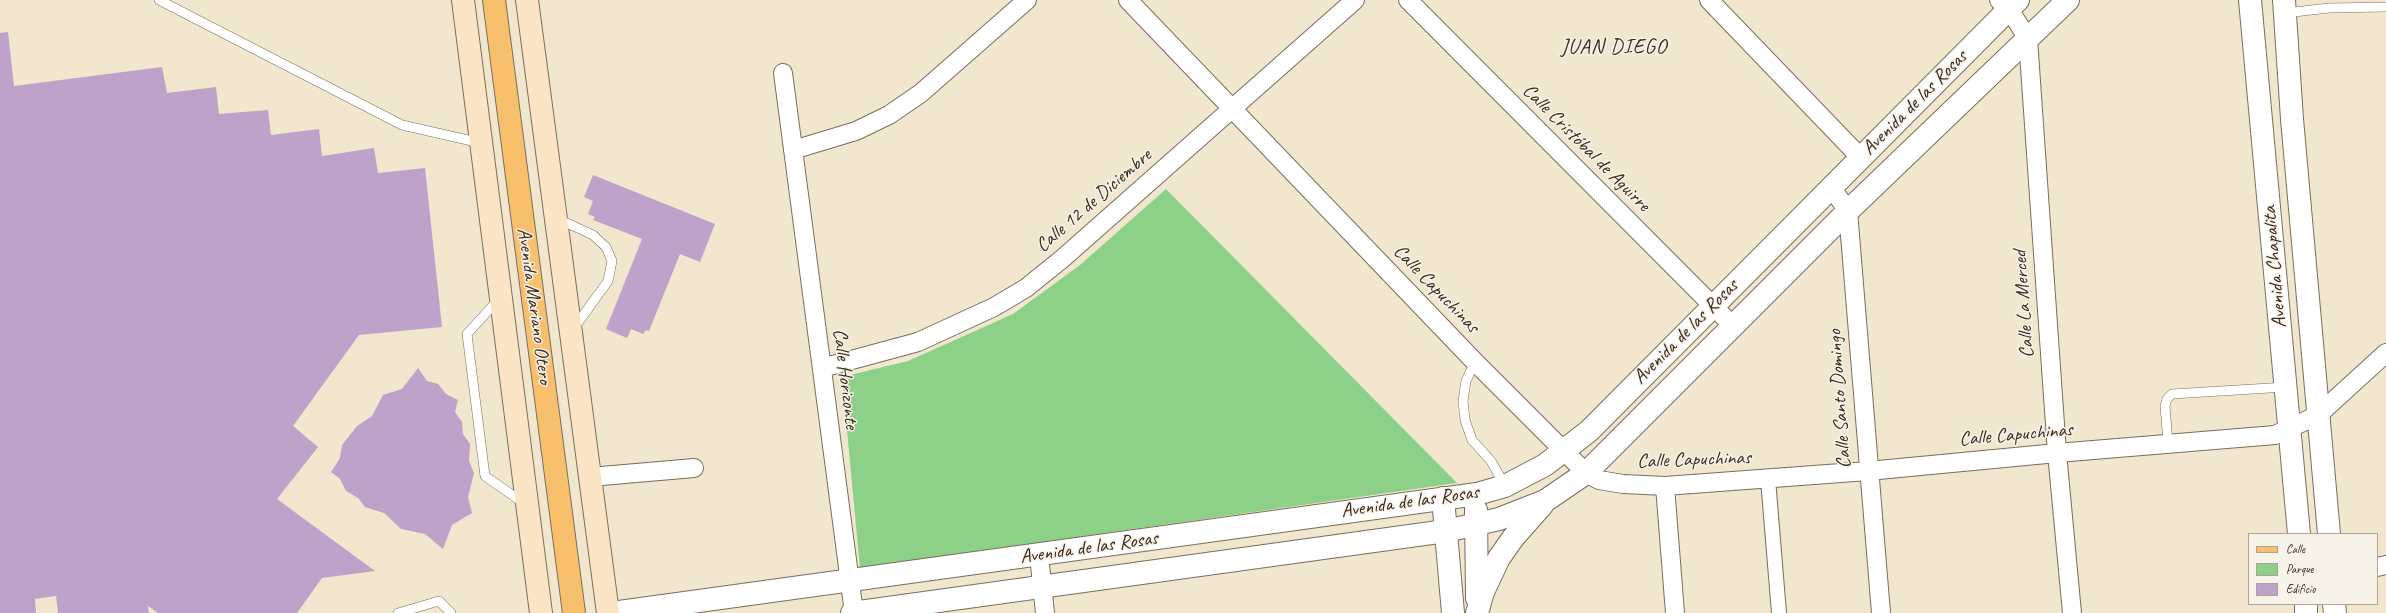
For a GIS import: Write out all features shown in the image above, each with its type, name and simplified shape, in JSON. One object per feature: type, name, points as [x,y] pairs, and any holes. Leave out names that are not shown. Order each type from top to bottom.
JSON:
[{"type":"main road","name":"Avenida Mariano Otero","points":[[463,0],[541,613]]},
{"type":"main road","name":"Avenida Mariano Otero","points":[[494,0],[574,613]]},
{"type":"main road","name":"Avenida Mariano Otero","points":[[527,0],[608,613]]},
{"type":"street","points":[[793,150],[856,131],[889,115],[921,93],[1027,0]]},
{"type":"street","name":"Calle Capuchinas","points":[[1128,0],[1475,362],[1586,473],[1599,480],[1622,484],[1665,486],[1868,471],[2057,453],[2275,435],[2290,430],[2318,415],[2386,353]]},
{"type":"street","name":"Calle 12 de Diciembre","points":[[822,368],[918,342],[967,321],[1013,296],[1062,259],[1233,110],[1355,0]]},
{"type":"street","name":"Calle Cristóbal de Aguirre","points":[[1408,0],[1733,326]]},
{"type":"street","points":[[1709,0],[1861,158]]},
{"type":"street","name":"Avenida de las Rosas","points":[[853,613],[1446,531],[1475,525],[1546,501],[1586,473],[1848,211],[2068,0]]},
{"type":"street","name":"Avenida Chapalita","points":[[2250,0],[2299,533]]},
{"type":"street","name":"Avenida de las Rosas","points":[[612,613],[850,582],[1477,494],[1505,486],[1524,478],[1565,452],[1589,431],[1861,158],[2009,3]]},
{"type":"street","name":"Calle La Merced","points":[[2009,3],[2028,39],[2057,453],[2072,613]]},
{"type":"street","name":"Avenida Chapalita","points":[[2284,6],[2292,118],[2329,533]]},
{"type":"street","name":"Calle Horizonte","points":[[783,73],[853,613]]},
{"type":"street","points":[[2261,121],[2292,118]]},
{"type":"street","points":[[1831,187],[1848,211]]},
{"type":"street","name":"Calle Santo Domingo","points":[[1848,211],[1868,471],[1881,613]]},
{"type":"street","points":[[590,477],[694,468]]},
{"type":"street","points":[[1768,479],[1779,613]]},
{"type":"street","points":[[1665,486],[1675,613]]},
{"type":"street","points":[[1477,494],[1475,525],[1477,613]]},
{"type":"street","points":[[1443,498],[1452,613]]},
{"type":"street","points":[[1477,613],[1483,592],[1499,558],[1513,538],[1546,501]]},
{"type":"street","points":[[1039,555],[1045,613]]},
{"type":"lane","points":[[159,0],[402,125],[481,143]]},
{"type":"lane","points":[[2284,6],[2328,8],[2386,7]]},
{"type":"lane","points":[[556,218],[593,235],[606,247],[612,261],[608,281],[571,332]]},
{"type":"lane","points":[[501,298],[467,334],[485,476],[527,505]]},
{"type":"lane","points":[[1475,362],[1466,381],[1463,401],[1465,420],[1472,440],[1491,461],[1505,486]]},
{"type":"lane","points":[[2168,444],[2165,406],[2167,399],[2172,394],[2286,387]]},
{"type":"lane","points":[[398,613],[439,601],[451,613]]},
{"type":"green space","points":[[1166,189],[1457,483],[860,568],[842,377],[908,361],[1013,314],[1080,265]]},
{"type":"building","points":[[8,32],[14,86],[162,67],[167,93],[216,87],[219,114],[268,110],[271,135],[319,129],[322,156],[374,148],[378,173],[425,168],[442,327],[359,335],[293,426],[318,447],[277,499],[375,571],[322,578],[297,613],[158,613],[148,606],[149,613],[58,613],[56,596],[35,599],[36,613],[0,613],[0,33]]},
{"type":"building","points":[[593,175],[715,224],[700,262],[680,254],[649,331],[646,330],[643,334],[631,329],[627,338],[606,329],[642,239],[593,220],[595,217],[588,214],[593,201],[584,197]]},
{"type":"building","points":[[418,368],[427,381],[438,384],[446,394],[458,400],[455,412],[462,422],[463,434],[470,444],[469,461],[474,473],[468,497],[472,513],[452,525],[443,549],[425,534],[401,529],[384,513],[365,507],[358,498],[346,491],[340,479],[331,472],[340,458],[342,445],[357,426],[372,416],[383,395],[402,389]]},
{"type":"district","name":"JUAN DIEGO","points":[[1614,47]]}]
